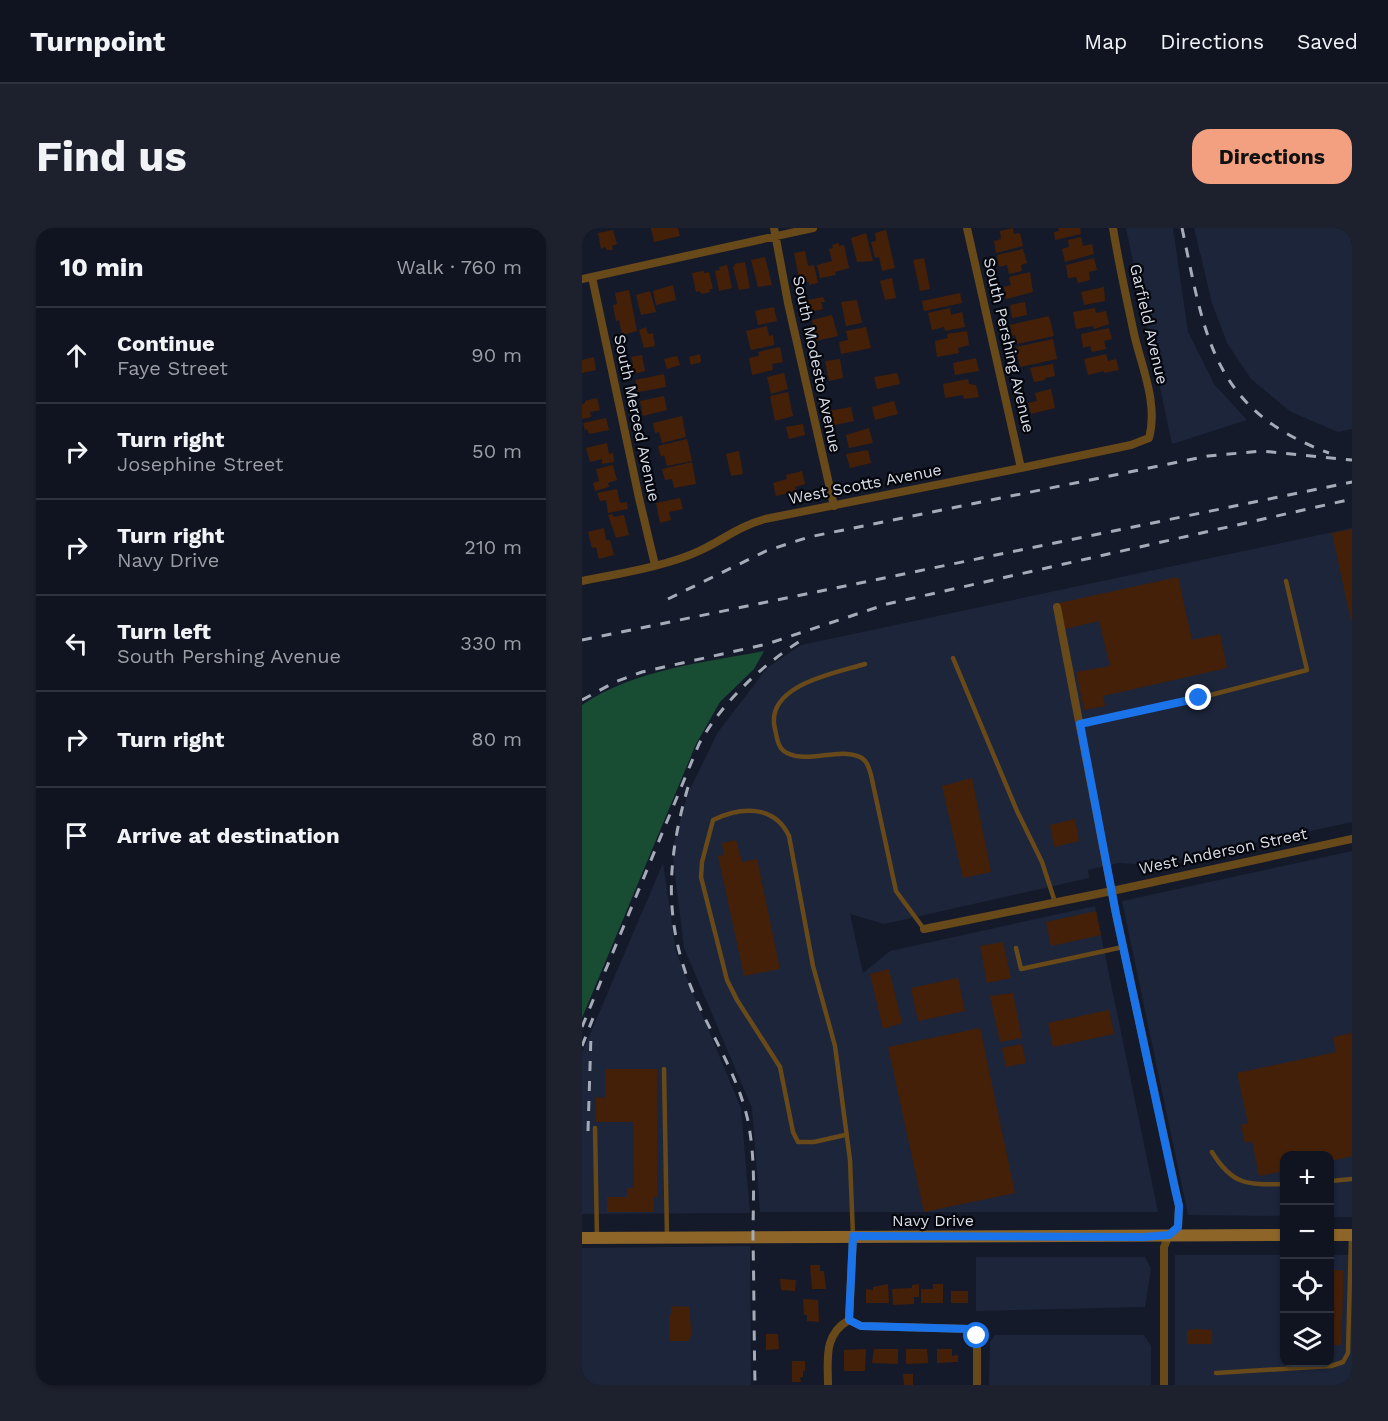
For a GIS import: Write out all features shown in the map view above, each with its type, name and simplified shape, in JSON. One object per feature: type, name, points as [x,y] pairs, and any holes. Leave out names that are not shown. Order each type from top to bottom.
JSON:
[{"type":"street","points":[[582,279],[775,232],[813,228]]},
{"type":"street","name":"South Pershing Avenue","points":[[968,228],[1022,468]]},
{"type":"street","name":"Garfield Avenue","points":[[1113,228],[1151,399],[1152,426]]},
{"type":"street","name":"South Modesto Avenue","points":[[775,232],[793,325],[834,506]]},
{"type":"street","name":"South Merced Avenue","points":[[592,277],[639,498],[656,565]]},
{"type":"street","name":"West Scotts Avenue","points":[[582,581],[656,565],[699,552],[747,524],[1138,443],[1149,438],[1152,426]]},
{"type":"street","points":[[1057,607],[1123,947],[1179,1206],[1178,1227],[1169,1235],[1164,1247],[1164,1385]]},
{"type":"street","name":"West Anderson Street","points":[[924,929],[1112,891],[1352,838]]},
{"type":"street","name":"Navy Drive","points":[[582,1238],[1280,1235]]},
{"type":"street","points":[[1334,1235],[1351,1235]]},
{"type":"street","points":[[849,1320],[853,1236]]},
{"type":"street","points":[[849,1320],[861,1326],[970,1329],[977,1336],[977,1385]]},
{"type":"street","points":[[828,1385],[828,1352],[831,1338],[838,1326],[849,1320]]},
{"type":"lane","points":[[1080,724],[1199,698],[1307,670],[1286,581]]},
{"type":"lane","points":[[953,657],[1017,811],[1042,862],[1055,902]]},
{"type":"lane","points":[[866,664],[800,685],[784,697],[773,720],[779,746],[786,753],[799,756],[852,754],[862,757],[866,762],[871,775],[896,891],[924,929]]},
{"type":"lane","points":[[845,1135],[814,1142],[798,1142],[793,1132],[780,1067],[737,1000],[728,980],[701,877],[706,838],[712,820],[728,813],[752,810],[765,813],[784,825],[789,836],[813,966],[835,1046],[850,1160],[853,1236]]},
{"type":"lane","points":[[1016,948],[1021,969],[1123,947]]},
{"type":"lane","points":[[664,1069],[667,1237]]},
{"type":"lane","points":[[595,1128],[597,1238]]},
{"type":"lane","points":[[1212,1152],[1222,1168],[1239,1180],[1280,1184]]},
{"type":"lane","points":[[1334,1181],[1352,1179]]},
{"type":"lane","points":[[1216,1373],[1331,1366],[1343,1362],[1348,1353],[1351,1235]]},
{"type":"shaded area","points":[[1126,228],[1173,228],[1188,332],[1214,384],[1247,420],[1172,444]]},
{"type":"shaded area","points":[[1194,228],[1352,228],[1352,429],[1338,432],[1291,412],[1251,379],[1227,343],[1212,303]]},
{"type":"shaded area","points":[[1352,528],[1352,822],[1150,865],[1119,863],[1088,870],[1089,878],[884,924],[850,914],[863,973],[890,951],[1095,906],[1158,1212],[760,1212],[752,1108],[684,948],[672,850],[688,793],[718,732],[767,668],[801,645]]},
{"type":"shaded area","points":[[1352,851],[1352,1217],[1334,1217],[1334,1151],[1280,1151],[1280,1216],[1188,1215],[1122,901]]},
{"type":"shaded area","points":[[663,863],[676,952],[741,1108],[750,1213],[582,1214],[582,1053]]},
{"type":"shaded area","points":[[750,1246],[751,1385],[582,1385],[582,1248]]},
{"type":"shaded area","points":[[1175,1255],[1280,1255],[1280,1367],[1334,1367],[1334,1255],[1352,1255],[1352,1385],[1175,1385]]},
{"type":"shaded area","points":[[976,1257],[1145,1257],[1151,1269],[1145,1307],[976,1311]]},
{"type":"shaded area","points":[[995,1335],[1144,1335],[1151,1346],[1151,1385],[989,1385],[990,1342]]},
{"type":"green space","points":[[764,651],[754,669],[720,702],[696,744],[582,1018],[582,705],[624,683],[647,675]]},
{"type":"building","points":[[651,228],[678,228],[680,236],[654,242]]},
{"type":"building","points":[[1013,228],[1014,234],[1020,233],[1023,246],[996,253],[994,241],[1001,239],[1000,231]]},
{"type":"building","points":[[1058,228],[1080,228],[1081,234],[1055,240],[1054,232],[1059,231]]},
{"type":"building","points":[[613,230],[617,244],[612,246],[613,250],[607,250],[605,247],[601,249],[598,233]]},
{"type":"building","points":[[886,230],[895,268],[882,271],[879,257],[875,258],[871,242],[876,241],[875,233]]},
{"type":"building","points":[[866,233],[873,261],[857,262],[851,238]]},
{"type":"building","points":[[1081,237],[1083,246],[1092,244],[1094,254],[1065,262],[1062,249],[1069,247],[1068,240]]},
{"type":"building","points":[[839,243],[839,246],[844,245],[849,268],[835,272],[836,275],[820,278],[817,265],[832,261],[829,249],[833,248],[832,245]]},
{"type":"building","points":[[1023,249],[1027,263],[1021,265],[1022,271],[1009,274],[1007,265],[999,267],[997,255]]},
{"type":"building","points":[[805,251],[808,266],[814,265],[818,283],[809,285],[809,282],[800,283],[794,253]]},
{"type":"building","points":[[765,257],[772,285],[758,287],[751,260]]},
{"type":"building","points":[[924,258],[930,289],[920,291],[913,260]]},
{"type":"building","points":[[1094,258],[1097,270],[1089,272],[1090,280],[1078,283],[1076,277],[1068,278],[1066,265]]},
{"type":"building","points":[[745,262],[750,288],[739,290],[733,267],[734,264]]},
{"type":"building","points":[[727,265],[732,288],[719,291],[715,271]]},
{"type":"building","points":[[703,271],[704,273],[709,272],[713,289],[702,294],[700,291],[696,292],[692,273]]},
{"type":"building","points":[[1030,272],[1033,292],[1006,299],[1004,287],[1011,285],[1009,277]]},
{"type":"building","points":[[892,278],[896,298],[885,300],[880,281]]},
{"type":"building","points":[[673,285],[676,300],[656,305],[653,291]]},
{"type":"building","points":[[1104,287],[1105,301],[1084,305],[1081,292]]},
{"type":"building","points":[[629,290],[637,331],[622,335],[613,305],[617,304],[615,293]]},
{"type":"building","points":[[650,291],[656,312],[641,315],[636,295]]},
{"type":"building","points":[[960,293],[962,303],[924,311],[922,301]]},
{"type":"building","points":[[823,297],[825,302],[821,302],[823,309],[806,313],[803,301]]},
{"type":"building","points":[[857,300],[862,323],[846,326],[841,302]]},
{"type":"building","points":[[1025,302],[1027,315],[1012,318],[1010,305]]},
{"type":"building","points":[[774,307],[777,321],[758,325],[755,311]]},
{"type":"building","points":[[950,308],[951,315],[962,312],[965,327],[945,331],[944,327],[932,330],[928,313]]},
{"type":"building","points":[[1095,308],[1096,313],[1106,311],[1109,324],[1094,329],[1093,326],[1076,329],[1073,312]]},
{"type":"building","points":[[832,315],[838,336],[816,341],[812,320]]},
{"type":"building","points":[[1049,316],[1054,336],[1017,344],[1015,335],[1012,336],[1010,325]]},
{"type":"building","points":[[767,326],[769,336],[773,335],[774,345],[751,350],[746,331]]},
{"type":"building","points":[[646,327],[648,334],[653,333],[655,346],[644,348],[639,330]]},
{"type":"building","points":[[866,327],[871,348],[841,354],[839,342],[848,340],[846,331]]},
{"type":"building","points":[[1109,328],[1112,339],[1104,341],[1106,349],[1092,352],[1090,346],[1083,348],[1081,334]]},
{"type":"building","points":[[967,331],[969,345],[958,348],[959,353],[937,357],[935,341],[948,338],[947,334]]},
{"type":"building","points":[[1053,339],[1057,359],[1020,367],[1016,347]]},
{"type":"building","points":[[780,347],[783,362],[772,364],[773,370],[752,375],[749,358],[759,356],[758,352]]},
{"type":"building","points":[[700,354],[701,362],[691,365],[689,357]]},
{"type":"building","points":[[1106,354],[1108,361],[1116,359],[1119,370],[1088,375],[1084,359]]},
{"type":"building","points":[[642,355],[645,371],[628,375],[625,365],[633,363],[631,357]]},
{"type":"building","points":[[677,356],[680,365],[667,369],[664,359]]},
{"type":"building","points":[[594,357],[596,370],[582,373],[582,360]]},
{"type":"building","points":[[976,358],[979,371],[955,375],[953,363]]},
{"type":"building","points":[[840,359],[843,378],[829,381],[825,361]]},
{"type":"building","points":[[1053,364],[1055,376],[1034,382],[1030,368]]},
{"type":"building","points":[[784,373],[788,389],[771,394],[767,377]]},
{"type":"building","points":[[897,373],[900,384],[877,389],[874,377]]},
{"type":"building","points":[[664,374],[666,387],[638,392],[635,380]]},
{"type":"building","points":[[968,379],[969,384],[976,385],[979,397],[964,399],[963,395],[945,398],[943,384]]},
{"type":"building","points":[[1051,389],[1055,408],[1031,414],[1028,403],[1037,401],[1035,393]]},
{"type":"building","points":[[788,392],[793,416],[775,421],[770,396]]},
{"type":"building","points":[[664,396],[667,410],[643,416],[640,401]]},
{"type":"building","points":[[597,398],[600,410],[590,412],[591,417],[582,419],[582,404]]},
{"type":"building","points":[[894,401],[898,414],[875,420],[872,407]]},
{"type":"building","points":[[851,407],[854,421],[831,426],[828,411]]},
{"type":"building","points":[[682,416],[686,437],[662,443],[659,432],[655,433],[653,423]]},
{"type":"building","points":[[606,418],[609,430],[589,434],[587,429],[585,430],[583,423]]},
{"type":"building","points":[[803,424],[805,435],[789,439],[786,427]]},
{"type":"building","points":[[869,428],[873,443],[849,448],[846,435]]},
{"type":"building","points":[[687,439],[692,461],[667,466],[658,446]]},
{"type":"building","points":[[607,443],[609,454],[613,453],[614,462],[602,464],[602,459],[590,462],[586,448]]},
{"type":"building","points":[[868,450],[871,463],[850,468],[846,454]]},
{"type":"building","points":[[739,451],[743,474],[731,476],[726,454]]},
{"type":"building","points":[[692,462],[696,484],[674,488],[672,479],[665,480],[662,469]]},
{"type":"building","points":[[613,465],[617,480],[608,483],[609,487],[595,491],[593,483],[599,481],[596,469]]},
{"type":"building","points":[[802,471],[805,484],[795,487],[796,491],[776,496],[773,483],[787,479],[786,475]]},
{"type":"building","points":[[617,489],[620,503],[627,502],[628,509],[608,513],[606,500],[600,501],[597,493]]},
{"type":"building","points":[[680,498],[683,509],[669,512],[671,520],[660,523],[656,503]]},
{"type":"building","points":[[613,514],[613,517],[624,515],[629,535],[616,538],[608,515]]},
{"type":"building","points":[[604,528],[606,540],[610,540],[614,555],[599,559],[596,547],[592,548],[588,532]]},
{"type":"building","points":[[1352,529],[1352,620],[1351,621],[1332,533]]},
{"type":"building","points":[[1178,577],[1192,640],[1220,634],[1227,668],[1103,696],[1105,706],[1084,710],[1076,672],[1110,666],[1099,621],[1065,629],[1059,603]]},
{"type":"building","points":[[972,778],[991,872],[963,878],[942,786]]},
{"type":"building","points":[[1075,819],[1079,841],[1054,847],[1050,825]]},
{"type":"building","points":[[736,840],[742,862],[757,859],[780,969],[744,976],[718,856],[724,855],[722,843]]},
{"type":"building","points":[[1096,911],[1101,935],[1051,946],[1046,922]]},
{"type":"building","points":[[1003,942],[1011,978],[987,983],[980,946]]},
{"type":"building","points":[[889,969],[902,1023],[883,1029],[870,974]]},
{"type":"building","points":[[958,978],[965,1011],[918,1021],[911,988]]},
{"type":"building","points":[[1013,993],[1022,1038],[1000,1042],[990,996]]},
{"type":"building","points":[[1109,1010],[1114,1034],[1053,1047],[1048,1023]]},
{"type":"building","points":[[980,1028],[1015,1193],[924,1212],[888,1047]]},
{"type":"building","points":[[1352,1033],[1352,1156],[1334,1160],[1334,1151],[1280,1151],[1280,1172],[1259,1176],[1252,1141],[1245,1143],[1241,1125],[1248,1123],[1237,1073],[1336,1052],[1333,1037]]},
{"type":"building","points":[[1022,1044],[1026,1063],[1006,1067],[1002,1048]]},
{"type":"building","points":[[605,1069],[657,1069],[657,1197],[654,1197],[654,1212],[607,1212],[607,1197],[627,1197],[627,1188],[634,1188],[633,1122],[596,1122],[596,1097],[605,1098]]},
{"type":"building","points":[[810,1265],[820,1265],[820,1271],[824,1271],[826,1289],[812,1289]]},
{"type":"building","points":[[1334,1270],[1344,1270],[1341,1345],[1334,1345]]},
{"type":"building","points":[[780,1279],[796,1280],[795,1291],[781,1290]]},
{"type":"building","points":[[888,1284],[889,1303],[866,1303],[866,1289],[873,1290],[873,1287]]},
{"type":"building","points":[[919,1284],[919,1297],[914,1297],[914,1304],[893,1305],[892,1289],[912,1288],[912,1285]]},
{"type":"building","points":[[933,1284],[943,1284],[943,1303],[921,1303],[921,1289],[933,1289]]},
{"type":"building","points":[[951,1291],[968,1291],[968,1303],[951,1303]]},
{"type":"building","points":[[803,1299],[818,1300],[819,1322],[807,1321],[807,1315],[804,1315]]},
{"type":"building","points":[[673,1306],[689,1307],[692,1337],[690,1341],[669,1341],[669,1315],[671,1315]]},
{"type":"building","points":[[1187,1330],[1212,1330],[1212,1344],[1187,1344]]},
{"type":"building","points":[[766,1334],[778,1334],[779,1349],[766,1350]]},
{"type":"building","points":[[866,1349],[865,1371],[844,1371],[844,1350]]},
{"type":"building","points":[[874,1349],[898,1349],[898,1364],[872,1363]]},
{"type":"building","points":[[906,1349],[927,1349],[928,1363],[906,1364]]},
{"type":"building","points":[[937,1349],[952,1349],[952,1356],[958,1355],[958,1362],[937,1363]]},
{"type":"building","points":[[792,1361],[805,1361],[805,1371],[803,1371],[803,1377],[800,1377],[801,1382],[792,1382]]},
{"type":"building","points":[[903,1374],[913,1374],[913,1385],[904,1385]]},
{"type":"railway","points":[[1182,228],[1198,303],[1220,365],[1237,391],[1260,415],[1290,435],[1329,453]]},
{"type":"railway","points":[[668,599],[766,551],[809,537],[1208,456],[1262,451],[1352,460]]},
{"type":"railway","points":[[582,640],[1352,482]]},
{"type":"railway","points":[[582,700],[615,682],[642,672],[767,644],[887,604],[1352,499]]},
{"type":"railway","points":[[582,1027],[699,744],[708,728],[732,699],[760,671],[805,638]]},
{"type":"railway","points":[[688,787],[672,865],[673,915],[683,966],[700,1008],[738,1087],[748,1121],[754,1180],[755,1385]]},
{"type":"railway","points":[[582,1046],[593,1018]]},
{"type":"railway","points":[[588,1131],[591,1035]]},
{"type":"route","points":[[977,1336],[970,1329],[861,1326],[849,1320],[853,1236],[1144,1237],[1169,1235],[1178,1227],[1179,1206],[1116,914],[1080,724],[1199,698]]}]
